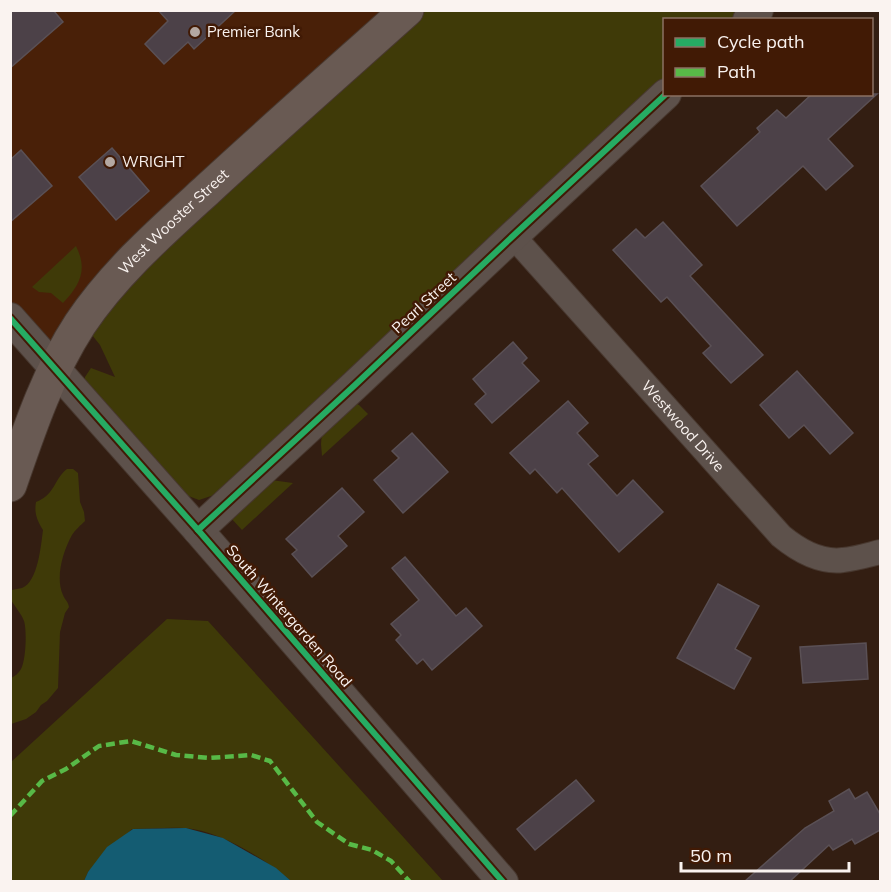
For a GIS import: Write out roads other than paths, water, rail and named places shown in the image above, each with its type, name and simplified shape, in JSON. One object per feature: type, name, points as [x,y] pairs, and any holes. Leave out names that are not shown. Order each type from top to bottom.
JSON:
[{"type":"main road","name":"West Wooster Street","points":[[10,485],[33,419],[54,369],[79,325],[97,300],[136,255],[407,10]]},
{"type":"street","name":"Pearl Street","points":[[198,530],[664,96]]},
{"type":"street","name":"Westwood Drive","points":[[513,236],[781,536],[794,547],[809,555],[825,559],[842,560],[880,552]]},
{"type":"street","name":"South Wintergarden Road","points":[[10,318],[504,882]]},
{"type":"water","points":[[186,828],[223,838],[276,868],[291,881],[84,881],[107,847],[133,829]]},
{"type":"place","name":"Premier Bank","points":[[195,32]]},
{"type":"place","name":"WRIGHT","points":[[110,162]]}]
